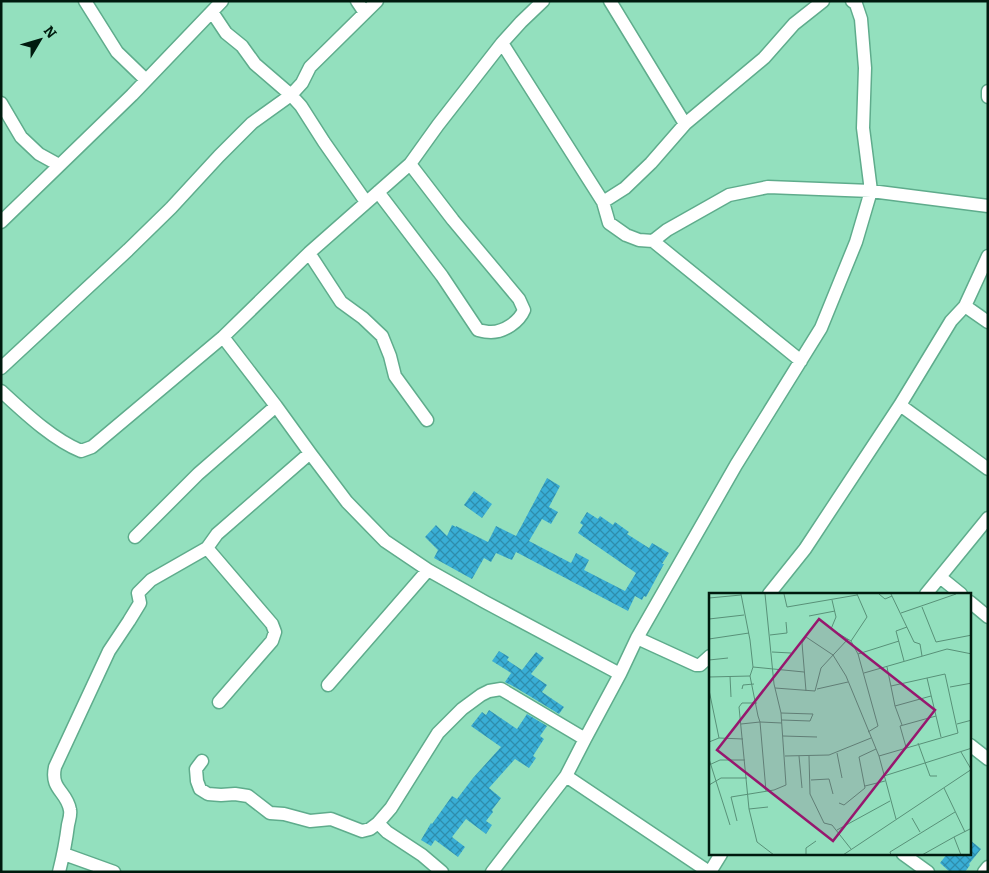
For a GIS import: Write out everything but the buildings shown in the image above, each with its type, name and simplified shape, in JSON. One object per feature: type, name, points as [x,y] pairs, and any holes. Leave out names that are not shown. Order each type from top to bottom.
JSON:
[{"type":"street","points":[[85,1],[118,52],[146,80]]},
{"type":"street","points":[[1,222],[146,80],[222,1]]},
{"type":"street","points":[[357,1],[365,13]]},
{"type":"street","points":[[1,368],[171,208],[252,122],[291,95],[302,83],[310,67],[377,1]]},
{"type":"street","points":[[1,391],[24,412],[68,446],[81,451],[92,447],[223,337],[309,254],[410,164],[502,43],[520,22],[543,1]]},
{"type":"street","points":[[610,1],[685,124]]},
{"type":"street","points":[[603,202],[625,188],[651,163],[685,124],[764,58],[794,24],[823,1]]},
{"type":"street","points":[[492,872],[566,776],[637,638],[736,465],[821,328],[856,242],[870,191],[863,128],[865,68],[861,19],[856,4],[852,1]]},
{"type":"street","points":[[212,12],[226,33],[242,46],[255,64],[301,106],[366,202]]},
{"type":"street","points":[[502,43],[603,202],[609,223],[626,235],[639,240],[653,241],[801,361]]},
{"type":"street","points":[[988,90],[988,97]]},
{"type":"street","points":[[1,103],[22,137],[39,154],[59,165]]},
{"type":"street","points":[[378,192],[442,276],[478,330],[492,332],[510,327],[522,317],[524,310],[519,298],[453,220],[410,164]]},
{"type":"street","points":[[653,241],[667,230],[729,195],[768,187],[870,191],[988,206]]},
{"type":"street","points":[[309,254],[341,302],[363,318],[382,336],[395,376],[427,420]]},
{"type":"street","points":[[770,593],[805,549],[900,405],[950,321],[965,306],[988,256]]},
{"type":"street","points":[[965,306],[988,322]]},
{"type":"street","points":[[223,337],[347,502],[385,542],[428,570],[620,674]]},
{"type":"street","points":[[900,405],[988,469]]},
{"type":"street","points":[[136,537],[198,474],[276,406]]},
{"type":"street","points":[[59,872],[71,812],[68,802],[55,784],[53,776],[55,767],[109,651],[140,603],[138,593],[151,580],[207,548],[217,534],[310,453]]},
{"type":"street","points":[[927,593],[988,518]]},
{"type":"street","points":[[207,548],[272,624],[275,632],[272,641],[219,702]]},
{"type":"street","points":[[328,685],[428,570]]},
{"type":"street","points":[[940,577],[960,593]]},
{"type":"street","points":[[972,604],[988,617]]},
{"type":"street","points":[[637,638],[696,665],[700,665],[709,657]]},
{"type":"street","points":[[202,761],[196,770],[197,781],[200,788],[208,794],[248,796],[270,813],[284,814],[310,821],[331,819],[362,830],[370,829],[392,808],[438,733],[462,709],[489,690],[501,689],[585,739]]},
{"type":"street","points":[[972,747],[988,759]]},
{"type":"street","points":[[566,776],[709,872],[720,856]]},
{"type":"street","points":[[378,823],[387,832],[422,855],[442,872]]},
{"type":"street","points":[[64,854],[114,872]]},
{"type":"street","points":[[906,856],[928,872]]},
{"type":"street","points":[[984,872],[988,867]]}]
